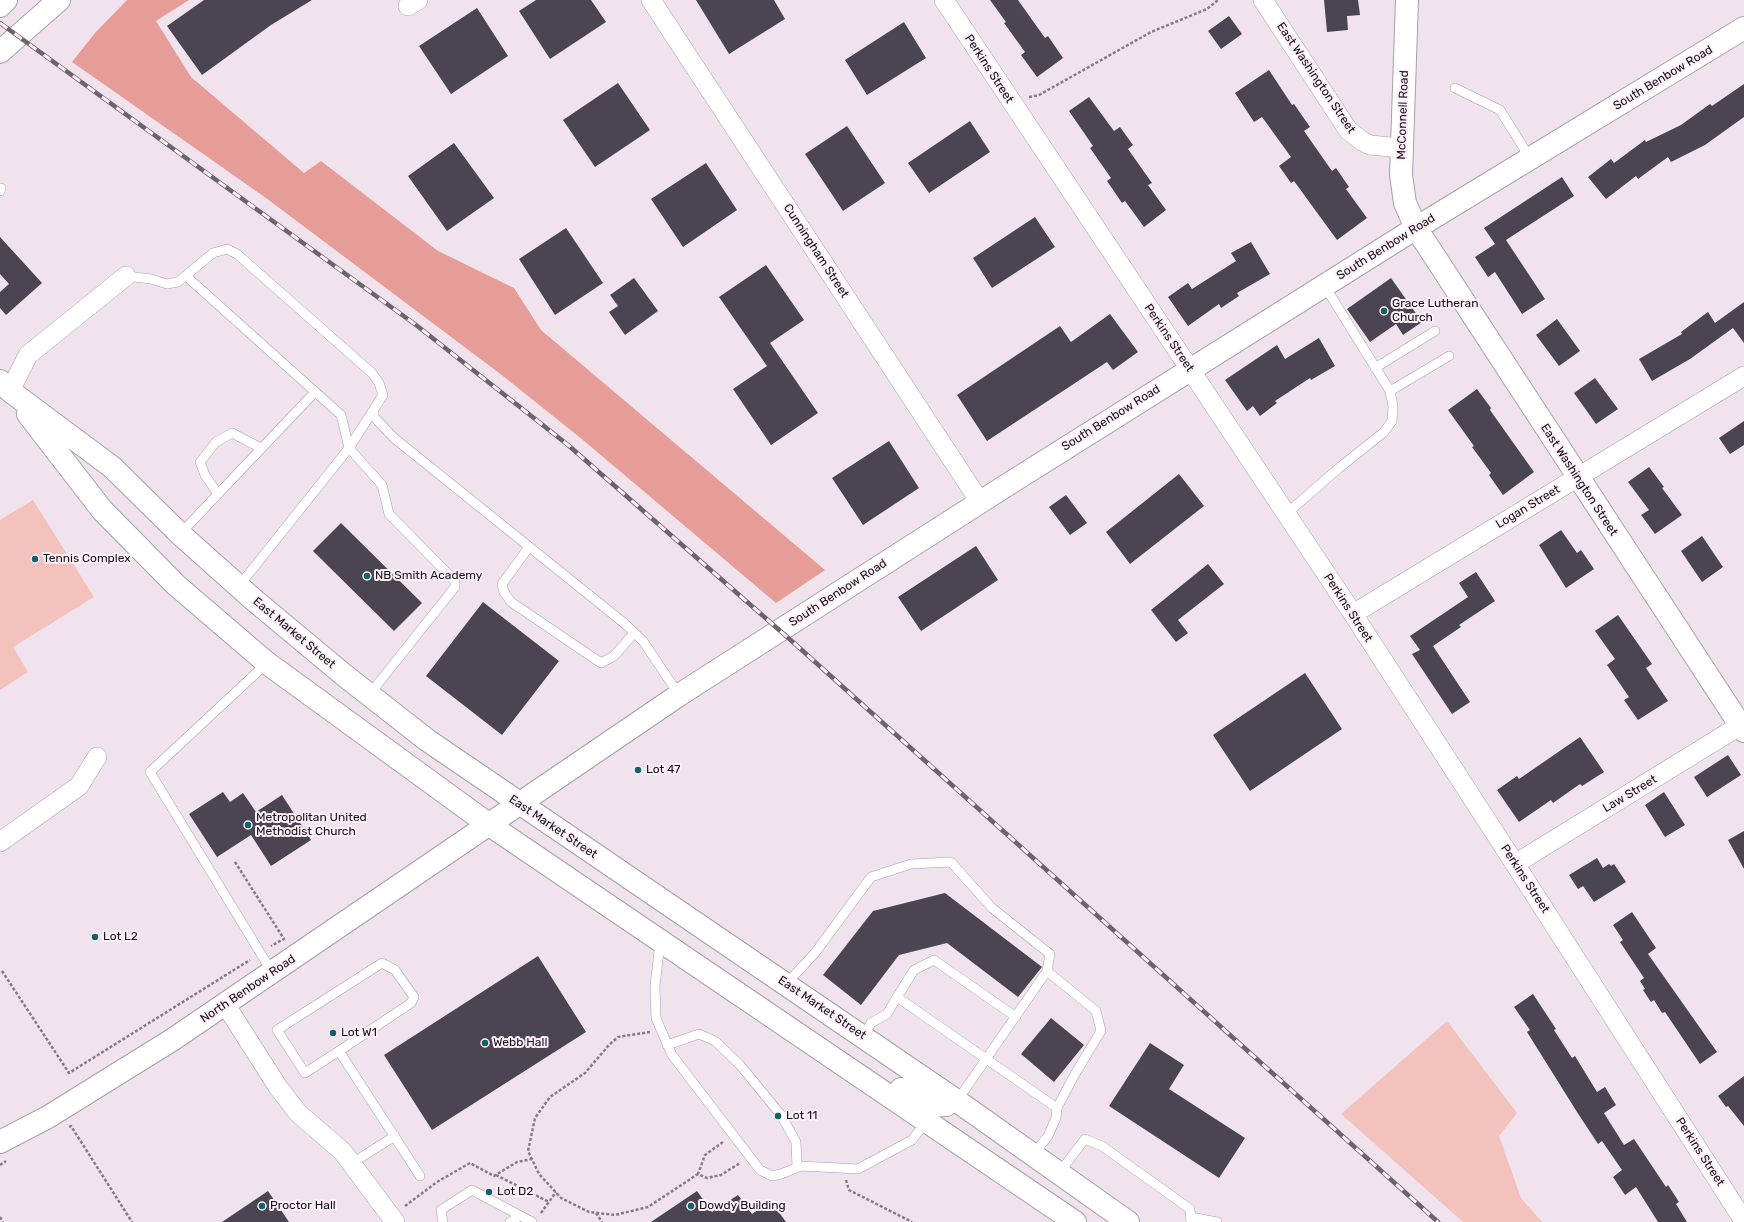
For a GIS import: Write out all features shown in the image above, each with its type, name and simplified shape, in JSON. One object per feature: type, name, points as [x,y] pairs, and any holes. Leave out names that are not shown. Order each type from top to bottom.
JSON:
[{"type":"main road","points":[[0,6],[6,0]]},
{"type":"main road","points":[[0,52],[59,0]]},
{"type":"main road","name":"McConnell Road","points":[[1407,0],[1401,175],[1405,203],[1416,228]]},
{"type":"main road","name":"South Benbow Road","points":[[488,824],[679,695],[980,502],[1324,285],[1744,28]]},
{"type":"main road","name":"East Washington Street","points":[[1416,228],[1578,477],[1743,726]]},
{"type":"main road","points":[[3,392],[102,510],[176,585],[267,663],[488,824],[1075,1222]]},
{"type":"main road","name":"East Market Street","points":[[3,392],[112,467],[180,534],[239,586],[369,696],[427,740],[518,804],[955,1099],[1128,1222]]},
{"type":"main road","name":"North Benbow Road","points":[[6,1150],[48,1117],[172,1040],[488,824]]},
{"type":"main road","points":[[821,1050],[932,1106],[946,1105],[955,1099]]},
{"type":"street","name":"Cunningham Street","points":[[651,0],[980,502]]},
{"type":"street","name":"Perkins Street","points":[[944,0],[1352,614],[1515,864],[1744,1221]]},
{"type":"street","name":"East Washington Street","points":[[1263,0],[1348,130],[1362,142],[1370,145],[1401,148]]},
{"type":"street","points":[[3,392],[28,355],[126,276]]},
{"type":"street","name":"Logan Street","points":[[1352,614],[1744,376]]},
{"type":"street","name":"Law Street","points":[[1515,864],[1743,726]]},
{"type":"street","points":[[0,842],[79,786],[97,757]]},
{"type":"street","points":[[225,1004],[278,1087],[298,1112],[342,1151],[394,1220]]},
{"type":"lane","points":[[1455,88],[1500,110],[1530,158]]},
{"type":"lane","points":[[126,276],[151,279],[167,284],[178,282],[213,253],[227,248],[237,254],[372,372],[379,383],[383,395],[349,448],[239,586]]},
{"type":"lane","points":[[186,276],[341,415],[349,448],[382,485],[389,514],[455,581],[455,587],[369,696]]},
{"type":"lane","points":[[1286,514],[1339,468],[1384,432],[1392,422],[1393,406],[1390,391],[1324,285]]},
{"type":"lane","points":[[1375,368],[1435,331]]},
{"type":"lane","points":[[1390,391],[1448,356]]},
{"type":"lane","points":[[180,534],[315,392]]},
{"type":"lane","points":[[374,409],[374,417],[394,438],[643,641],[679,695]]},
{"type":"lane","points":[[218,494],[205,475],[200,462],[216,442],[232,433],[261,448]]},
{"type":"lane","points":[[529,547],[502,584],[504,592],[511,602],[601,663],[614,656],[634,633]]},
{"type":"lane","points":[[267,663],[150,772],[272,972]]},
{"type":"lane","points":[[786,984],[815,953],[872,877],[911,864],[951,862],[992,908],[1050,954],[1047,971],[986,1059],[955,1099]]},
{"type":"lane","points":[[660,941],[655,986],[656,1018],[667,1045],[672,1055],[760,1170],[772,1176],[801,1166],[858,1169],[912,1140],[927,1121]]},
{"type":"lane","points":[[863,1037],[871,1023],[887,1014],[914,970],[934,960],[1016,1017]]},
{"type":"lane","points":[[382,963],[395,970],[414,997],[411,1003],[339,1051],[305,1073],[277,1030],[382,963]]},
{"type":"lane","points":[[1033,1155],[1048,1136],[1056,1118],[1057,1108],[1075,1074],[1101,1031],[1096,1012],[1047,971]]},
{"type":"lane","points":[[897,997],[1057,1108]]},
{"type":"lane","points":[[667,1045],[699,1034],[715,1041],[735,1060],[781,1115],[796,1142],[797,1167]]},
{"type":"lane","points":[[339,1051],[420,1176]]},
{"type":"lane","points":[[352,1163],[395,1136]]},
{"type":"lane","points":[[1059,1173],[1085,1139],[1102,1146],[1190,1209],[1191,1219],[1217,1222]]},
{"type":"lane","points":[[443,1222],[441,1210],[472,1190],[520,1216],[535,1220]]},
{"type":"lane","points":[[510,1222],[520,1216]]},
{"type":"path","points":[[1014,107],[1029,97],[1051,88],[1151,32],[1207,9],[1218,0]]},
{"type":"path","points":[[2,971],[69,1073],[284,939],[235,862]]},
{"type":"path","points":[[661,1030],[618,1037],[609,1045],[586,1073],[550,1097],[535,1118],[528,1150],[539,1174],[561,1198],[589,1212],[615,1215],[648,1206],[698,1174],[705,1155],[733,1135]]},
{"type":"path","points":[[64,1130],[77,1122]]},
{"type":"path","points":[[71,1126],[132,1222]]},
{"type":"path","points":[[0,1165],[6,1150]]},
{"type":"path","points":[[698,1174],[706,1178],[721,1175],[750,1157]]},
{"type":"path","points":[[496,1175],[517,1162],[532,1159]]},
{"type":"path","points":[[394,1220],[437,1182],[470,1163],[549,1202]]},
{"type":"path","points":[[843,1168],[849,1190],[912,1222]]},
{"type":"path","points":[[535,1220],[556,1192]]},
{"type":"path","points":[[596,1213],[602,1222]]},
{"type":"path","points":[[0,1217],[3,1222]]},
{"type":"shaded area","points":[[127,0],[189,0],[156,21],[191,77],[304,173],[321,161],[438,251],[514,288],[541,330],[825,570],[776,603],[583,440],[503,376],[266,198],[72,62],[95,33]]},
{"type":"shaded area","name":"Tennis Complex","points":[[33,500],[94,597],[13,647],[28,672],[0,690],[0,520]]},
{"type":"shaded area","points":[[1447,1021],[1517,1113],[1499,1136],[1521,1198],[1542,1222],[1463,1222],[1341,1114]]},
{"type":"building","points":[[204,0],[312,0],[271,25],[202,75],[167,26]]},
{"type":"building","points":[[536,0],[591,0],[606,22],[550,59],[519,11]]},
{"type":"building","points":[[696,0],[774,0],[785,19],[729,54]]},
{"type":"building","points":[[990,0],[1018,0],[1045,38],[1048,36],[1063,58],[1037,77],[1021,55],[1025,52],[1004,23],[1006,22]]},
{"type":"building","points":[[1324,0],[1358,0],[1360,15],[1347,16],[1348,30],[1327,32]]},
{"type":"building","points":[[477,8],[508,56],[451,94],[419,46]]},
{"type":"building","points":[[1229,16],[1242,34],[1221,49],[1208,31]]},
{"type":"building","points":[[904,22],[926,58],[867,95],[845,60]]},
{"type":"building","points":[[1269,70],[1292,105],[1294,104],[1310,127],[1304,131],[1332,171],[1336,168],[1349,187],[1346,189],[1367,218],[1337,240],[1294,181],[1291,183],[1279,166],[1291,157],[1262,117],[1254,122],[1235,93]]},
{"type":"building","points":[[618,83],[650,130],[595,167],[563,120]]},
{"type":"building","points":[[1744,84],[1744,117],[1705,145],[1671,162],[1668,157],[1638,179],[1636,176],[1606,199],[1588,177],[1611,159],[1614,163],[1645,140],[1646,142],[1681,125],[1710,104],[1712,106]]},
{"type":"building","points":[[1089,97],[1114,131],[1120,127],[1133,145],[1128,149],[1152,183],[1148,185],[1166,210],[1144,227],[1125,201],[1122,203],[1107,181],[1111,178],[1090,148],[1093,146],[1069,111]]},
{"type":"building","points":[[970,121],[990,152],[929,193],[908,163]]},
{"type":"building","points":[[847,126],[885,183],[843,211],[805,154]]},
{"type":"building","points":[[454,143],[494,198],[447,231],[408,176]]},
{"type":"building","points":[[706,163],[737,210],[683,247],[651,199]]},
{"type":"building","points":[[1562,177],[1574,196],[1506,240],[1545,299],[1522,314],[1495,272],[1488,277],[1475,257],[1495,244],[1484,228]]},
{"type":"building","points":[[1035,217],[1055,247],[992,288],[973,258]]},
{"type":"building","points":[[566,228],[603,283],[555,315],[519,259]]},
{"type":"building","points":[[0,237],[42,283],[6,315],[0,308],[0,292],[9,284],[0,274]]},
{"type":"building","points":[[1251,242],[1270,274],[1237,293],[1239,296],[1221,308],[1219,304],[1188,326],[1168,297],[1188,283],[1192,289],[1236,261],[1231,253]]},
{"type":"building","points":[[766,265],[804,320],[770,343],[818,413],[771,445],[733,389],[767,366],[719,297]]},
{"type":"building","points":[[634,278],[658,311],[625,335],[609,312],[618,306],[610,295]]},
{"type":"building","points":[[1391,278],[1422,322],[1403,335],[1396,324],[1370,342],[1347,309]]},
{"type":"building","points":[[1744,302],[1744,343],[1733,328],[1690,359],[1652,381],[1639,359],[1682,334],[1681,332],[1708,312],[1715,323]]},
{"type":"building","points":[[1110,314],[1138,352],[1113,370],[1107,362],[987,441],[957,395],[1060,326],[1071,342]]},
{"type":"building","points":[[1557,319],[1580,351],[1559,366],[1536,335]]},
{"type":"building","points":[[1319,338],[1335,366],[1311,380],[1310,378],[1275,401],[1277,403],[1260,416],[1253,406],[1247,411],[1225,380],[1277,345],[1285,359]]},
{"type":"building","points":[[1595,378],[1618,409],[1596,424],[1574,393]]},
{"type":"building","points":[[1477,389],[1534,472],[1503,495],[1489,475],[1491,473],[1472,447],[1474,446],[1448,410]]},
{"type":"building","points":[[1744,421],[1744,445],[1730,454],[1719,438]]},
{"type":"building","points":[[889,441],[919,488],[863,525],[832,478]]},
{"type":"building","points":[[1649,467],[1682,515],[1655,534],[1641,515],[1649,510],[1628,482]]},
{"type":"building","points":[[1179,474],[1204,506],[1130,564],[1106,532]]},
{"type":"building","points":[[1066,495],[1087,523],[1070,535],[1049,507]]},
{"type":"building","points":[[341,523],[422,603],[394,631],[313,551]]},
{"type":"building","points":[[1561,530],[1577,553],[1581,550],[1594,569],[1566,588],[1539,545]]},
{"type":"building","points":[[1702,536],[1723,567],[1702,582],[1681,551]]},
{"type":"building","points":[[976,546],[998,580],[921,631],[898,597]]},
{"type":"building","points":[[1208,564],[1224,584],[1178,620],[1188,633],[1176,642],[1151,610]]},
{"type":"building","points":[[1476,572],[1495,601],[1459,625],[1461,627],[1433,646],[1470,702],[1452,714],[1412,654],[1420,650],[1410,636],[1468,597],[1459,583]]},
{"type":"building","points":[[483,602],[559,661],[502,735],[426,676]]},
{"type":"building","points":[[1618,615],[1652,664],[1646,668],[1668,701],[1638,720],[1624,700],[1629,697],[1607,665],[1615,659],[1595,631]]},
{"type":"building","points":[[1305,673],[1342,729],[1250,791],[1213,735]]},
{"type":"building","points":[[1580,737],[1604,772],[1582,786],[1580,784],[1553,803],[1551,800],[1519,822],[1497,790],[1517,776],[1519,779]]},
{"type":"building","points":[[1728,755],[1741,775],[1707,797],[1694,777]]},
{"type":"building","name":"Metropolitan United Methodist Church","points":[[223,792],[230,802],[243,793],[256,812],[282,795],[311,840],[271,866],[251,835],[217,857],[189,814]]},
{"type":"building","points":[[1664,792],[1685,825],[1665,837],[1645,805]]},
{"type":"building","points":[[1744,831],[1744,869],[1728,840]]},
{"type":"building","points":[[1597,858],[1603,868],[1609,864],[1611,866],[1614,864],[1626,882],[1594,902],[1583,886],[1578,889],[1569,875]]},
{"type":"building","points":[[945,893],[1042,967],[1018,997],[947,943],[899,955],[861,1005],[823,975],[873,911]]},
{"type":"building","points":[[1632,912],[1656,948],[1648,954],[1717,1052],[1700,1064],[1665,1012],[1662,1013],[1654,1000],[1651,1002],[1643,990],[1645,989],[1640,981],[1644,978],[1620,942],[1623,940],[1613,925]]},
{"type":"building","name":"Webb Hall","points":[[538,956],[586,1032],[432,1130],[384,1055]]},
{"type":"building","points":[[1533,994],[1556,1029],[1554,1030],[1572,1058],[1575,1056],[1597,1092],[1605,1087],[1616,1105],[1604,1113],[1624,1145],[1634,1139],[1666,1187],[1668,1185],[1679,1202],[1676,1204],[1687,1222],[1658,1222],[1636,1187],[1625,1195],[1613,1177],[1622,1170],[1602,1141],[1598,1144],[1527,1032],[1530,1030],[1514,1007]]},
{"type":"building","points":[[1051,1018],[1084,1045],[1054,1082],[1021,1054]]},
{"type":"building","points":[[1150,1043],[1184,1065],[1169,1089],[1245,1138],[1219,1178],[1109,1106]]},
{"type":"building","points":[[1744,1076],[1744,1126],[1718,1096]]},
{"type":"building","name":"Proctor Hall","points":[[268,1191],[289,1222],[222,1222]]},
{"type":"building","name":"Dowdy Building","points":[[697,1191],[712,1212],[738,1195],[752,1214],[771,1201],[786,1222],[651,1222]]},
{"type":"railway","points":[[0,23],[416,325],[568,445],[794,643],[1438,1222]]},
{"type":"place","name":"Grace Lutheran Church","points":[[1384,311]]},
{"type":"place","name":"Tennis Complex","points":[[35,559]]},
{"type":"place","name":"NB Smith Academy","points":[[367,576]]},
{"type":"place","name":"Lot 47","points":[[638,770]]},
{"type":"place","name":"Metropolitan United Methodist Church","points":[[248,825]]},
{"type":"place","name":"Lot L2","points":[[95,937]]},
{"type":"place","name":"Lot W1","points":[[333,1033]]},
{"type":"place","name":"Webb Hall","points":[[485,1043]]},
{"type":"place","name":"Lot 11","points":[[778,1116]]},
{"type":"place","name":"Lot D2","points":[[489,1192]]},
{"type":"place","name":"Proctor Hall","points":[[262,1206]]},
{"type":"place","name":"Dowdy Building","points":[[691,1206]]}]
